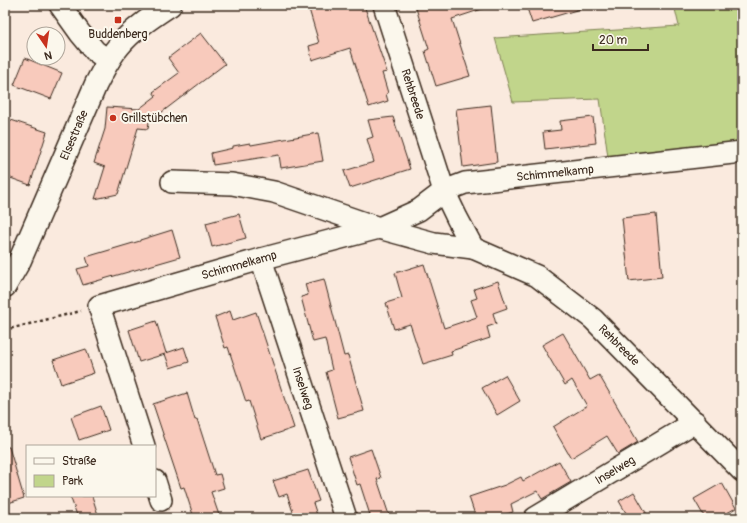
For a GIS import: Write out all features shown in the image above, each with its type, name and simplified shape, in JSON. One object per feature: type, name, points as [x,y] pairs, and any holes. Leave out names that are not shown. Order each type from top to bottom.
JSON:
[{"type":"main road","name":"Elsestraße","points":[[5,286],[20,260],[96,84],[109,60],[119,46],[134,30],[170,5]]},
{"type":"street","points":[[60,5],[95,51],[109,60]]},
{"type":"street","name":"Rehbreede","points":[[384,5],[444,191],[473,248]]},
{"type":"street","name":"Schimmelkamp","points":[[99,306],[261,259],[379,228],[420,210],[444,191],[465,183],[742,152]]},
{"type":"street","points":[[172,182],[232,184],[274,192],[379,228]]},
{"type":"street","name":"Rehbreede","points":[[379,228],[434,243],[473,248],[536,276],[594,319],[742,471]]},
{"type":"street","name":"Inselweg","points":[[261,259],[346,518]]},
{"type":"street","points":[[99,306],[144,445]]},
{"type":"street","name":"Inselweg","points":[[535,518],[695,422]]},
{"type":"path","points":[[5,330],[99,306]]},
{"type":"green space","points":[[674,5],[742,5],[742,142],[608,157],[600,99],[513,102],[495,38],[679,26]]},
{"type":"building","points":[[321,5],[364,5],[387,72],[382,73],[388,93],[386,94],[388,101],[369,107],[350,48],[312,60],[309,46],[319,43],[309,9]]},
{"type":"building","points":[[415,5],[484,5],[485,8],[452,19],[470,76],[436,86],[425,51],[429,49]]},
{"type":"building","points":[[526,5],[579,5],[580,9],[532,23]]},
{"type":"building","points":[[201,33],[225,64],[149,122],[148,129],[138,128],[118,194],[95,199],[105,167],[94,163],[105,129],[107,107],[139,109],[156,96],[153,92],[179,73],[168,58]]},
{"type":"building","points":[[25,58],[26,66],[45,66],[62,73],[51,99],[14,85]]},
{"type":"building","points":[[491,105],[497,162],[463,167],[456,109]]},
{"type":"building","points":[[393,117],[410,169],[350,188],[344,171],[374,162],[367,139],[373,137],[368,120]]},
{"type":"building","points":[[593,117],[596,143],[545,149],[543,132],[561,130],[560,121]]},
{"type":"building","points":[[5,118],[47,132],[30,185],[5,176]]},
{"type":"building","points":[[318,133],[323,161],[281,168],[279,155],[213,165],[211,153],[233,148],[233,146],[250,143],[251,145]]},
{"type":"building","points":[[239,214],[246,238],[212,247],[206,223]]},
{"type":"building","points":[[656,214],[662,277],[629,281],[622,218]]},
{"type":"building","points":[[172,230],[180,257],[83,285],[77,269],[89,266],[86,257]]},
{"type":"building","points":[[424,264],[444,328],[477,317],[471,300],[477,298],[474,289],[498,281],[507,308],[493,313],[496,324],[487,327],[490,338],[451,351],[452,355],[423,364],[410,324],[394,329],[386,303],[402,298],[395,273]]},
{"type":"building","points":[[324,279],[344,356],[348,355],[364,411],[338,418],[326,372],[332,370],[325,339],[313,342],[301,297],[308,295],[305,284]]},
{"type":"building","points":[[230,311],[233,320],[256,312],[294,428],[261,439],[249,401],[246,402],[228,347],[225,348],[215,317]]},
{"type":"building","points":[[156,321],[166,353],[184,347],[189,362],[170,368],[165,354],[139,362],[129,330]]},
{"type":"building","points":[[563,333],[590,380],[599,375],[638,442],[618,454],[607,436],[571,458],[553,427],[587,406],[572,380],[565,385],[542,345]]},
{"type":"building","points":[[86,349],[94,373],[61,384],[53,360]]},
{"type":"building","points":[[505,375],[520,401],[497,415],[482,388]]},
{"type":"building","points":[[187,393],[215,475],[220,474],[224,488],[211,492],[220,518],[194,518],[184,487],[181,488],[153,404]]},
{"type":"building","points":[[101,406],[109,430],[79,440],[71,417]]},
{"type":"building","points":[[5,447],[9,447],[24,498],[5,504]]},
{"type":"building","points":[[371,449],[381,478],[377,479],[390,518],[371,518],[360,484],[357,485],[348,457]]},
{"type":"building","points":[[559,461],[571,482],[542,499],[537,491],[511,504],[513,512],[494,518],[476,518],[469,497],[505,485],[521,477],[523,481]]},
{"type":"building","points":[[308,470],[319,501],[313,503],[318,518],[295,518],[287,494],[279,497],[273,481]]},
{"type":"building","points":[[722,483],[736,508],[718,518],[705,518],[694,499]]},
{"type":"building","points":[[634,492],[649,518],[629,518],[619,501]]},
{"type":"building","points":[[70,497],[92,497],[99,518],[78,518]]},
{"type":"place","name":"Buddenberg","points":[[118,20]]},
{"type":"place","name":"Grillstübchen","points":[[113,118]]}]
